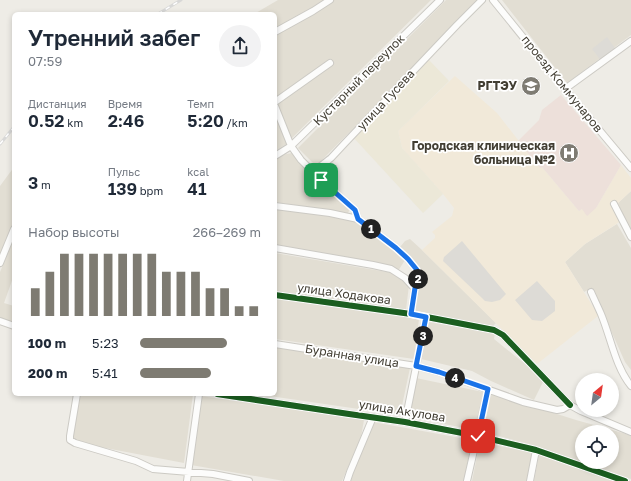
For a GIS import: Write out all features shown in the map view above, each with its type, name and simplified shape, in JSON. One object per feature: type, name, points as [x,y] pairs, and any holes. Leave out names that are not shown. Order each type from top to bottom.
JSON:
[{"type":"street","points":[[277,31],[330,0]]},
{"type":"street","name":"Кустарный переулок","points":[[277,155],[291,146],[440,0]]},
{"type":"street","name":"улица Гусева","points":[[313,172],[331,158],[482,0]]},
{"type":"street","name":"проезд Коммунаров","points":[[493,0],[631,168]]},
{"type":"street","points":[[565,89],[631,41]]},
{"type":"street","points":[[277,101],[330,63]]},
{"type":"street","points":[[277,111],[291,146],[301,160],[355,210],[358,219]]},
{"type":"street","points":[[614,204],[631,237]]},
{"type":"street","points":[[277,206],[330,213],[358,219],[396,248],[408,259],[417,270],[419,276],[415,288],[411,314]]},
{"type":"street","points":[[0,263],[12,234]]},
{"type":"street","points":[[277,248],[391,269],[405,278],[415,288]]},
{"type":"street","points":[[591,292],[602,315],[611,345],[625,378],[631,386]]},
{"type":"street","name":"улица Ходакова","points":[[277,295],[411,314],[494,330],[503,335],[570,405]]},
{"type":"street","points":[[405,422],[426,317]]},
{"type":"street","points":[[0,321],[12,325]]},
{"type":"street","name":"Буранная улица","points":[[277,344],[416,366],[439,372],[523,402],[557,410],[564,409],[570,405]]},
{"type":"street","points":[[468,481],[488,389]]},
{"type":"street","points":[[77,396],[70,436],[70,440],[74,443],[136,461],[153,469],[213,474],[249,481]]},
{"type":"street","points":[[187,481],[198,396]]},
{"type":"street","name":"улица Акулова","points":[[230,396],[405,422],[478,436],[536,450],[625,481]]},
{"type":"street","points":[[570,405],[631,432]]},
{"type":"street","points":[[347,481],[373,417]]},
{"type":"street","points":[[530,481],[536,450]]},
{"type":"shaded area","points":[[278,0],[326,0],[277,27],[277,12],[257,12]]},
{"type":"shaded area","points":[[329,0],[431,0],[291,139],[277,107],[277,31]]},
{"type":"shaded area","points":[[446,0],[480,0],[316,166],[298,148]]},
{"type":"shaded area","points":[[502,0],[631,0],[631,35],[567,83]]},
{"type":"shaded area","points":[[607,37],[617,51],[602,62],[592,49]]},
{"type":"shaded area","points":[[429,60],[449,81],[398,131],[402,148],[443,194],[423,213],[353,137]]},
{"type":"shaded area","points":[[455,76],[497,113],[540,168],[542,167],[579,211],[582,209],[596,208],[621,165],[631,178],[631,191],[618,203],[624,217],[621,221],[585,244],[565,262],[598,316],[537,364],[422,250],[435,238],[435,235],[432,232],[452,216],[454,208],[402,148],[398,131]]},
{"type":"shaded area","name":"Городская клиническая больница №2","points":[[561,95],[621,165],[596,208],[587,216],[582,209],[579,211],[518,141],[539,120],[542,110]]},
{"type":"shaded area","points":[[277,116],[288,143],[277,150]]},
{"type":"shaded area","points":[[292,153],[350,209],[348,213],[277,202],[277,159],[282,155]]},
{"type":"shaded area","points":[[12,170],[12,228],[0,257],[0,186]]},
{"type":"shaded area","points":[[631,191],[631,230],[618,203]]},
{"type":"shaded area","points":[[277,208],[326,215],[358,222],[405,260],[398,271],[376,262],[277,245]]},
{"type":"shaded area","points":[[617,224],[631,248],[631,370],[625,362],[592,288],[584,292],[565,262],[585,244]]},
{"type":"shaded area","points":[[410,239],[496,323],[492,327],[414,311],[419,286],[422,280],[422,273],[400,247],[405,241]]},
{"type":"shaded area","points":[[462,241],[506,294],[500,300],[492,302],[485,301],[443,261],[444,257]]},
{"type":"shaded area","points":[[12,244],[12,281],[4,303],[12,305],[12,323],[0,319],[0,272]]},
{"type":"shaded area","points":[[277,253],[393,273],[409,285],[406,310],[277,291]]},
{"type":"shaded area","points":[[537,281],[555,301],[555,311],[542,321],[532,320],[515,300]]},
{"type":"shaded area","points":[[277,299],[419,319],[414,359],[277,339]]},
{"type":"shaded area","points":[[428,322],[495,333],[494,339],[530,368],[543,382],[534,400],[472,371],[421,359]]},
{"type":"shaded area","points":[[277,347],[410,368],[400,415],[270,396],[277,396]]},
{"type":"shaded area","points":[[416,378],[483,392],[475,430],[408,417]]},
{"type":"shaded area","points":[[491,393],[594,425],[575,425],[575,460],[529,444],[483,432]]},
{"type":"shaded area","points":[[81,396],[193,396],[184,463],[74,442],[72,439]]},
{"type":"shaded area","points":[[201,396],[364,420],[361,437],[342,481],[284,481],[191,465]]},
{"type":"shaded area","points":[[373,422],[472,440],[464,481],[350,481],[352,472]]},
{"type":"shaded area","points":[[619,432],[631,436],[631,479],[603,469],[619,469]]},
{"type":"shaded area","points":[[480,442],[534,453],[528,481],[472,481]]},
{"type":"shaded area","points":[[539,455],[575,468],[575,469],[613,481],[534,481]]},
{"type":"railway","points":[[161,12],[181,0]]},
{"type":"railway","points":[[0,144],[12,129]]},
{"type":"cycle path","points":[[277,295],[411,314],[494,330],[503,335],[570,405]]},
{"type":"cycle path","points":[[230,396],[405,422],[478,436],[536,450],[625,481]]},
{"type":"place","name":"РГТЭУ","points":[[531,86]]},
{"type":"place","name":"Городская клиническая больница №2","points":[[569,153]]},
{"type":"route","points":[[321,180],[355,210],[358,219],[396,248],[417,270],[419,276],[415,288],[411,314],[426,317],[416,366],[439,372],[488,389],[478,436]]}]
